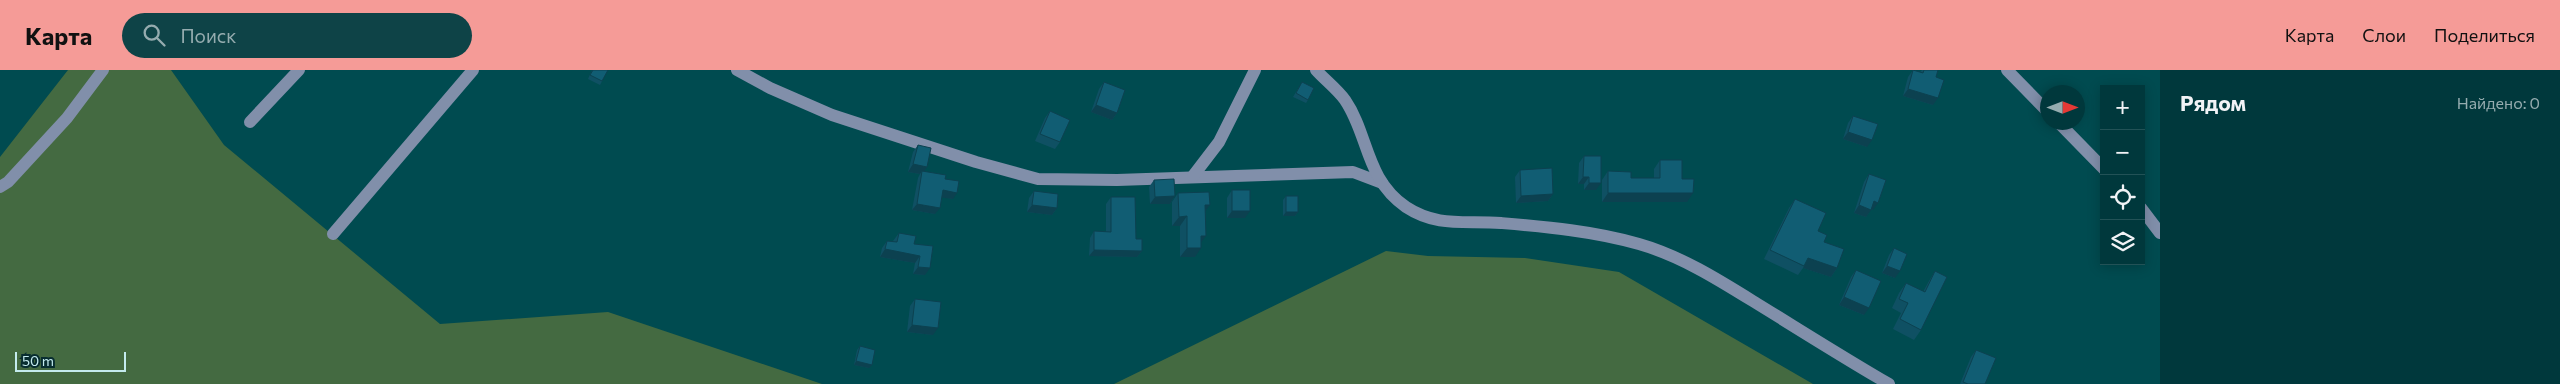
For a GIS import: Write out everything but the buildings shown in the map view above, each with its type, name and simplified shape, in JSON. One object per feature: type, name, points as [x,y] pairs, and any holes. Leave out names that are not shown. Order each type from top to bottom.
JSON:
[{"type":"street","points":[[0,187],[8,182],[67,118],[104,70]]},
{"type":"street","points":[[250,122],[299,70]]},
{"type":"street","points":[[333,234],[473,70]]},
{"type":"street","points":[[737,70],[770,88],[832,115],[976,162],[1038,179],[1117,180],[1353,172],[1382,183]]},
{"type":"street","points":[[1193,176],[1219,142],[1255,70]]},
{"type":"street","points":[[1316,70],[1345,100],[1356,122],[1364,148],[1382,183],[1406,206],[1442,222],[1498,223],[1583,232],[1625,240],[1663,252],[1719,281],[1888,384]]},
{"type":"street","points":[[2007,70],[2040,104]]},
{"type":"street","points":[[2066,130],[2100,165]]},
{"type":"street","points":[[2145,213],[2160,233]]},
{"type":"green space","points":[[68,70],[171,70],[224,145],[440,324],[608,312],[822,384],[0,384],[0,157]]},
{"type":"green space","points":[[1386,251],[1428,256],[1525,258],[1619,272],[1813,384],[1114,384]]}]
